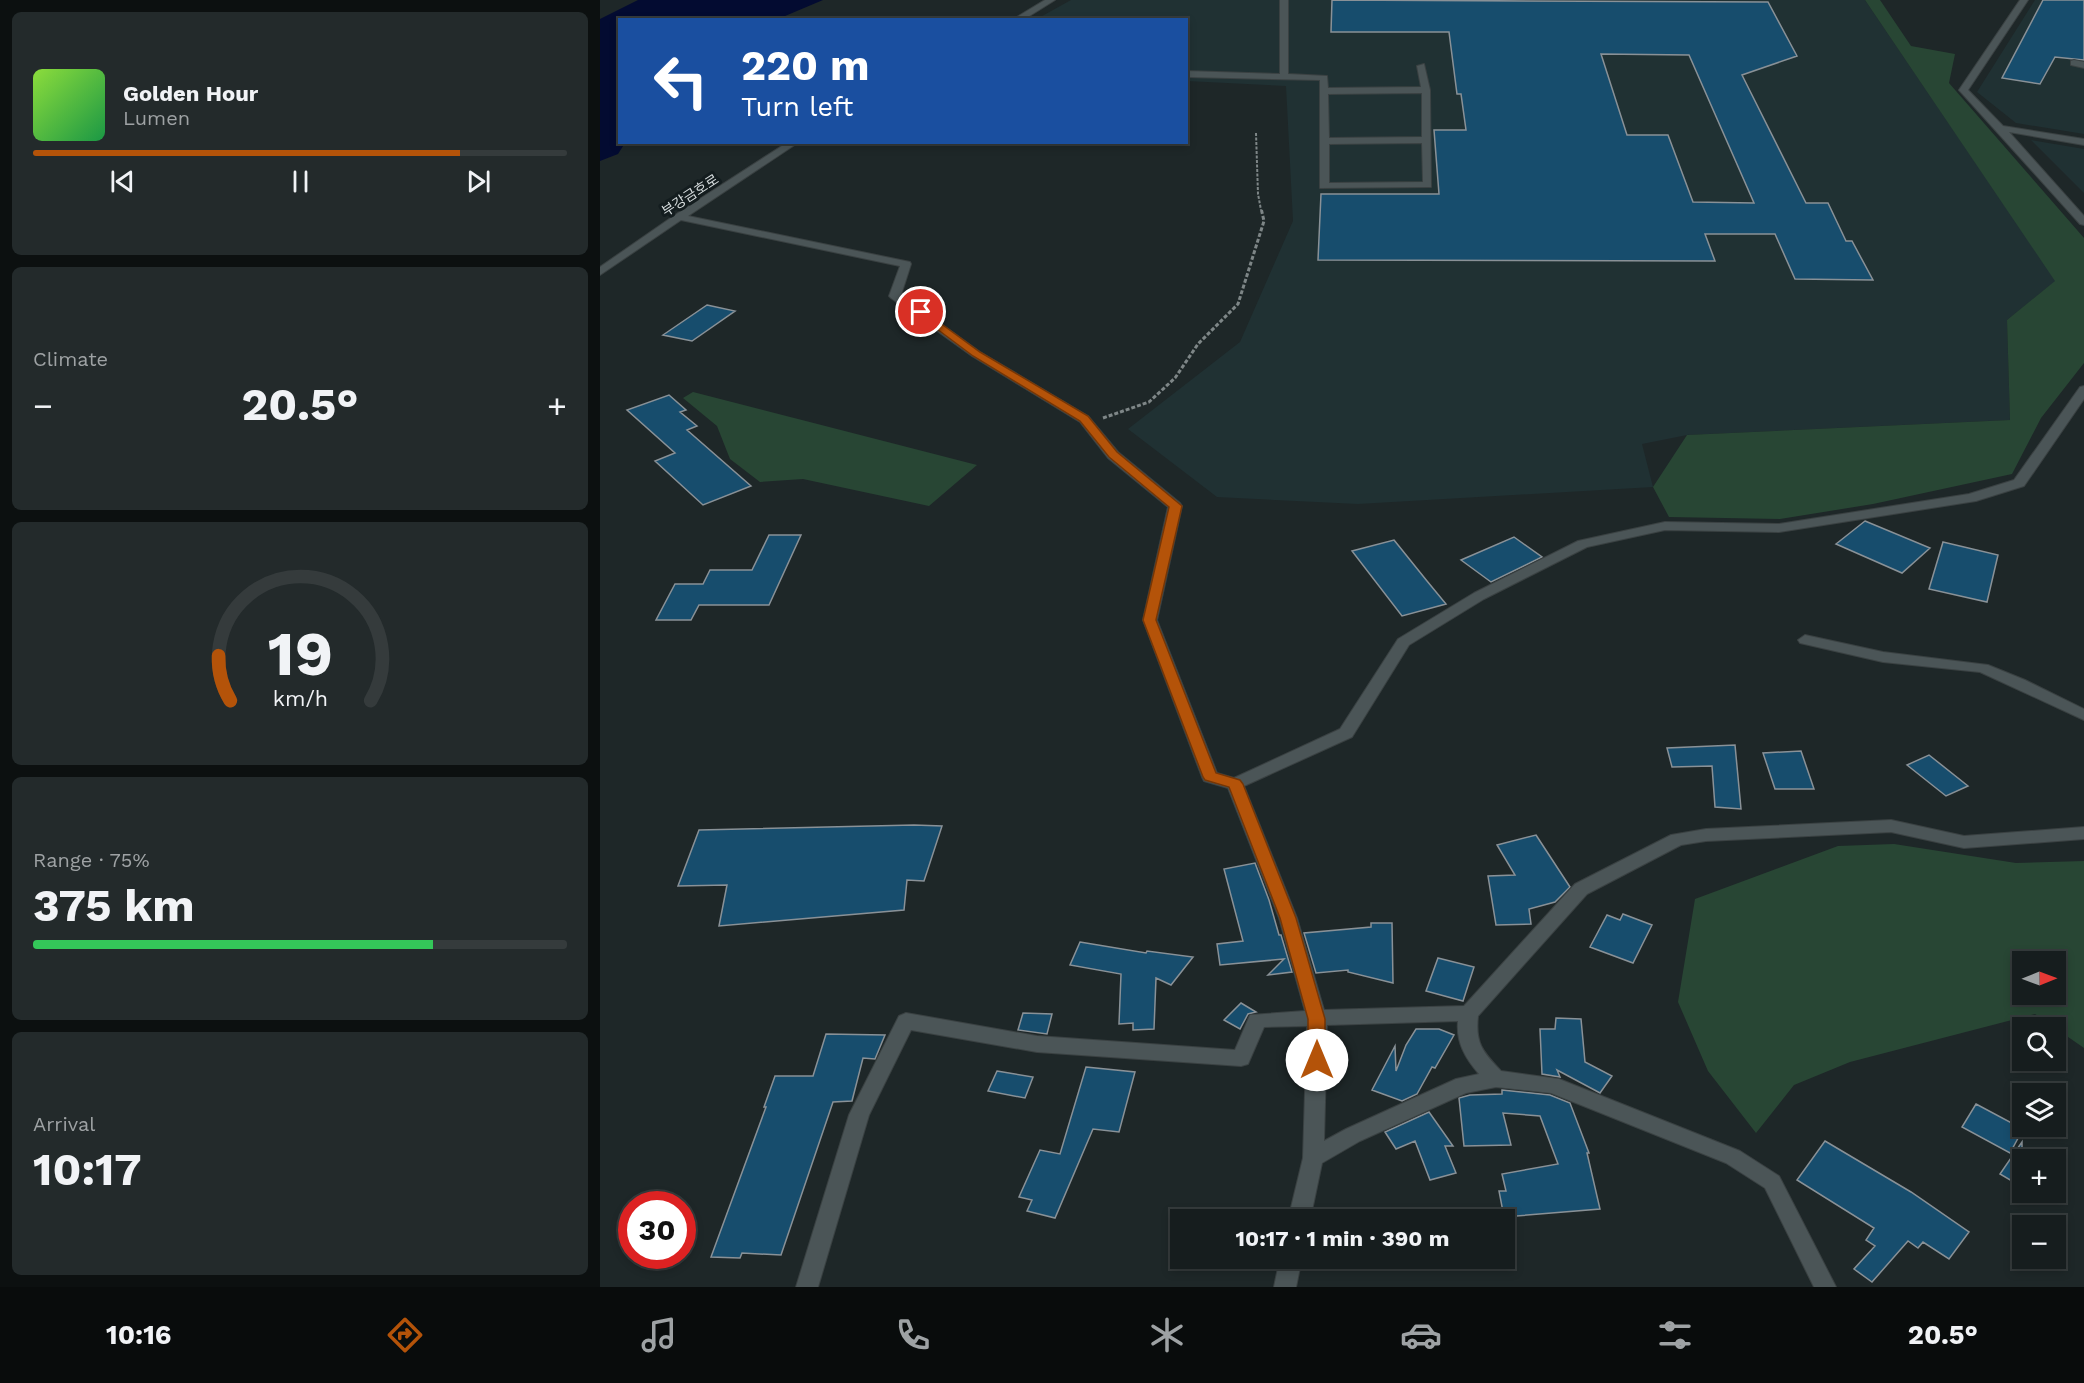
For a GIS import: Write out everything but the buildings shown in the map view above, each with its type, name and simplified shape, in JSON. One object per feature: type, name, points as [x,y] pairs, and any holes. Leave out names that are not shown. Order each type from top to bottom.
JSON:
[{"type":"street","points":[[1020,18],[1051,0]]},
{"type":"street","points":[[1284,0],[1284,77]]},
{"type":"street","points":[[2024,0],[1963,90],[2084,222]]},
{"type":"street","points":[[2074,63],[2084,65]]},
{"type":"street","points":[[1188,74],[1324,78],[1324,186],[1428,185],[1425,90],[1421,66]]},
{"type":"street","points":[[1324,91],[1425,90]]},
{"type":"street","points":[[2000,128],[2084,142]]},
{"type":"street","points":[[1324,141],[1427,140]]},
{"type":"street","name":"부강금호로","points":[[600,272],[792,144]]},
{"type":"street","points":[[679,218],[906,264],[896,296],[976,354],[1084,418],[1113,454],[1175,506],[1150,620],[1210,777],[1235,784],[1346,733],[1403,642],[1479,596],[1582,544],[1665,526],[1779,528],[1971,498],[2019,483],[2084,390]]},
{"type":"street","points":[[1805,640],[1883,657],[1983,668],[2020,683],[2084,715]]},
{"type":"street","points":[[1235,784],[1288,918],[1317,1019],[1313,1158],[1301,1209]]},
{"type":"street","points":[[1496,1079],[1473,1053],[1465,1032],[1469,1013],[1581,889],[1677,839],[1706,835],[1891,826],[1964,842],[2084,833]]},
{"type":"street","points":[[807,1287],[859,1115],[906,1021],[1037,1044],[1241,1058],[1257,1020],[1469,1013]]},
{"type":"street","points":[[1313,1158],[1353,1135],[1463,1085],[1496,1079],[1552,1085],[1733,1157],[1772,1182],[1824,1287]]},
{"type":"street","points":[[1284,1287],[1288,1269]]},
{"type":"path","points":[[1088,424],[1149,402],[1175,378],[1198,344],[1238,304],[1264,221],[1258,194],[1256,133]]},
{"type":"shaded area","points":[[1071,0],[1865,0],[2056,281],[2007,320],[2010,420],[1687,435],[1642,444],[1653,487],[1358,504],[1217,497],[1128,429],[1240,342],[1293,221],[1286,86],[1188,81],[1188,18],[1039,18]]},
{"type":"shaded area","points":[[2035,0],[2084,0],[2084,134],[2016,123],[1977,92]]},
{"type":"shaded area","points":[[2031,140],[2084,149],[2084,193]]},
{"type":"green space","points":[[1865,0],[1880,0],[1911,46],[1955,54],[1949,83],[2084,238],[2084,363],[2041,418],[2012,474],[1873,504],[1780,519],[1669,517],[1653,487],[1687,435],[2010,420],[2007,320],[2055,281]]},
{"type":"green space","points":[[693,392],[977,465],[929,506],[803,479],[760,482],[730,459],[717,426],[683,398]]},
{"type":"green space","points":[[1894,844],[2016,863],[2084,861],[2084,1048],[2066,1036],[2066,1017],[2039,1017],[2035,1014],[2012,1017],[2012,1020],[1850,1062],[1794,1085],[1756,1133],[1708,1071],[1678,1002],[1695,899],[1838,846]]},
{"type":"water","points":[[638,0],[823,0],[780,18],[618,18],[618,144],[624,144],[618,154],[600,161],[600,19]]},
{"type":"route","points":[[921,312],[976,354],[1084,418],[1113,454],[1175,506],[1150,620],[1210,777],[1235,784],[1288,918],[1317,1019],[1317,1060]]}]
